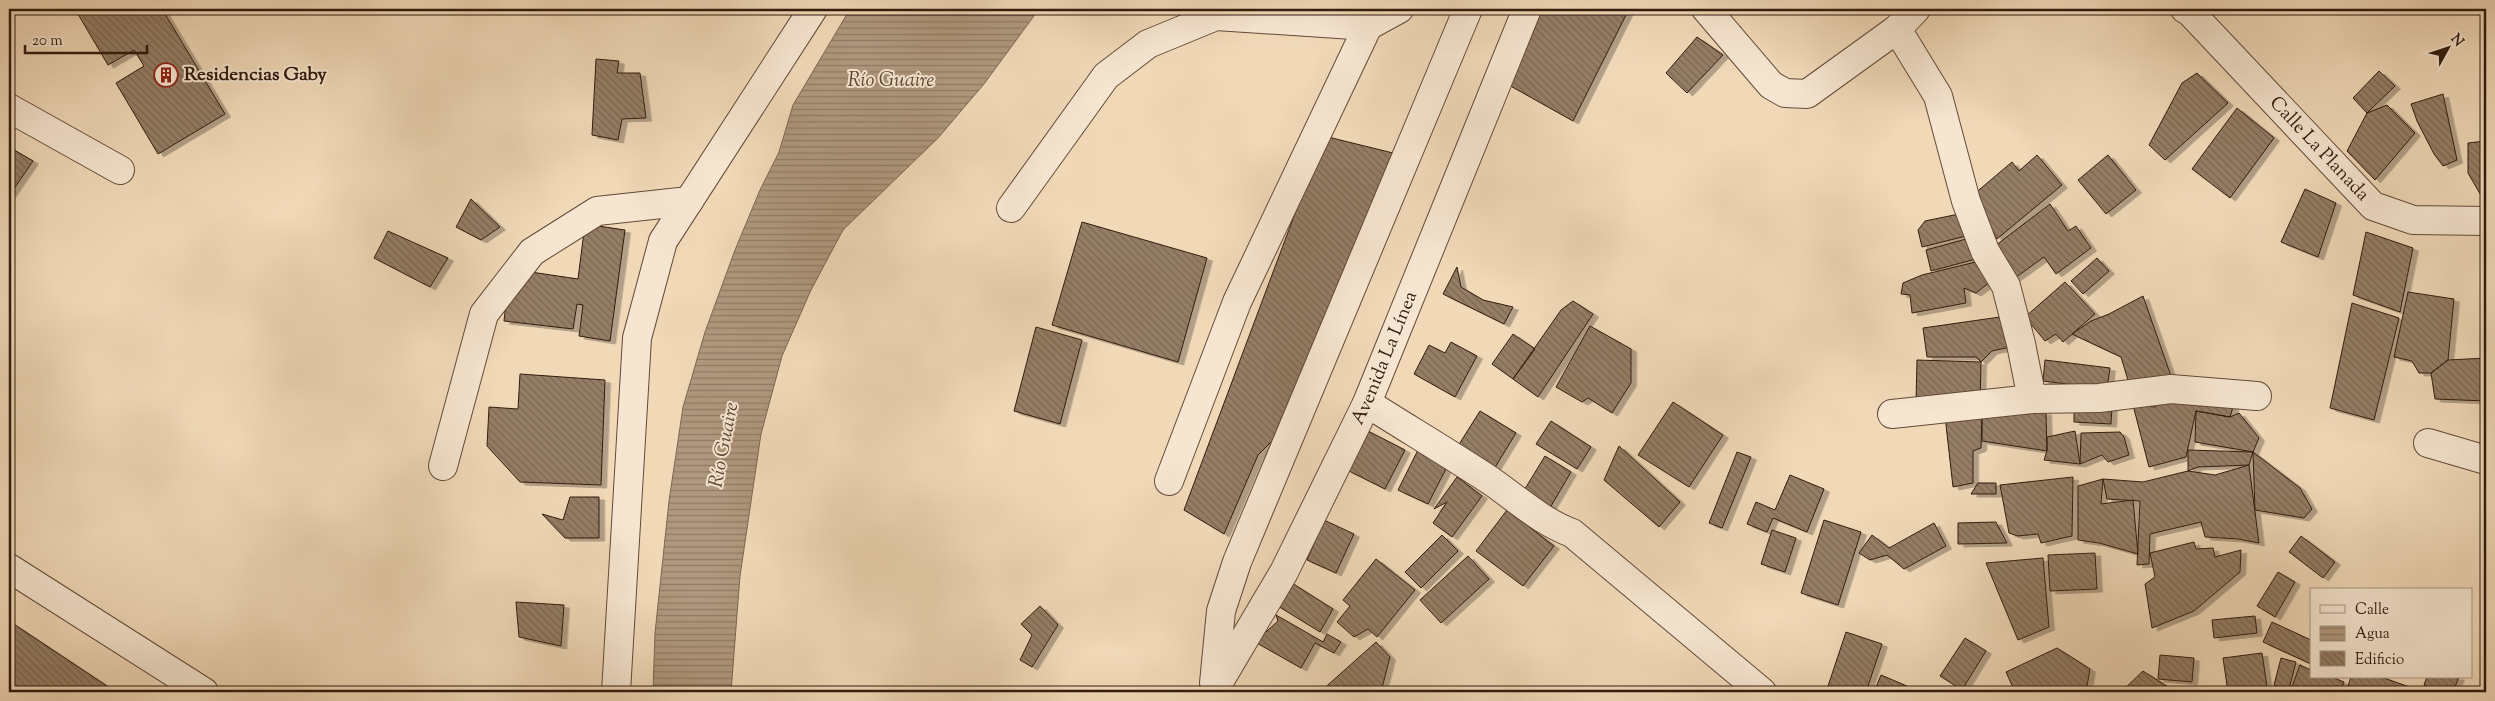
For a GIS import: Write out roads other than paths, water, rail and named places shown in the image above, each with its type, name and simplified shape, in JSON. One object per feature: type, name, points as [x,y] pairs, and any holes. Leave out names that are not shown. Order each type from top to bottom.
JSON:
[{"type":"street","points":[[616,692],[637,338],[663,241],[813,9]]},
{"type":"street","points":[[1011,208],[1106,76],[1148,44],[1216,16],[1368,26],[1399,9]]},
{"type":"street","points":[[1213,692],[1221,611],[1237,562],[1468,9]]},
{"type":"street","name":"Avenida La Línea","points":[[1213,692],[1284,572],[1366,403],[1527,9]]},
{"type":"street","points":[[1706,9],[1771,85],[1785,93],[1806,94],[1897,28],[1916,9]]},
{"type":"street","name":"Calle La Planada","points":[[2185,9],[2373,206],[2413,220],[2486,221]]},
{"type":"street","points":[[1169,481],[1237,302],[1368,26]]},
{"type":"street","points":[[1897,28],[1938,96],[1966,201],[1985,251],[2006,286],[2021,344],[2032,399]]},
{"type":"street","points":[[9,108],[120,170]]},
{"type":"street","points":[[443,466],[484,314],[532,252],[597,211],[689,201]]},
{"type":"street","points":[[1892,414],[2032,399],[2099,398],[2171,389],[2257,396]]},
{"type":"street","points":[[1366,403],[1490,481],[1543,518],[1572,533],[1762,692]]},
{"type":"street","points":[[2428,443],[2486,460]]},
{"type":"street","points":[[9,568],[204,692]]},
{"type":"water","name":"Río Guaire","points":[[850,9],[1039,9],[984,84],[938,138],[843,230],[811,290],[782,356],[761,434],[740,576],[731,692],[653,692],[655,633],[669,501],[683,407],[705,332],[735,250],[760,190],[779,152],[793,105]]},
{"type":"place","name":"Residencias Gaby","points":[[166,75]]}]
